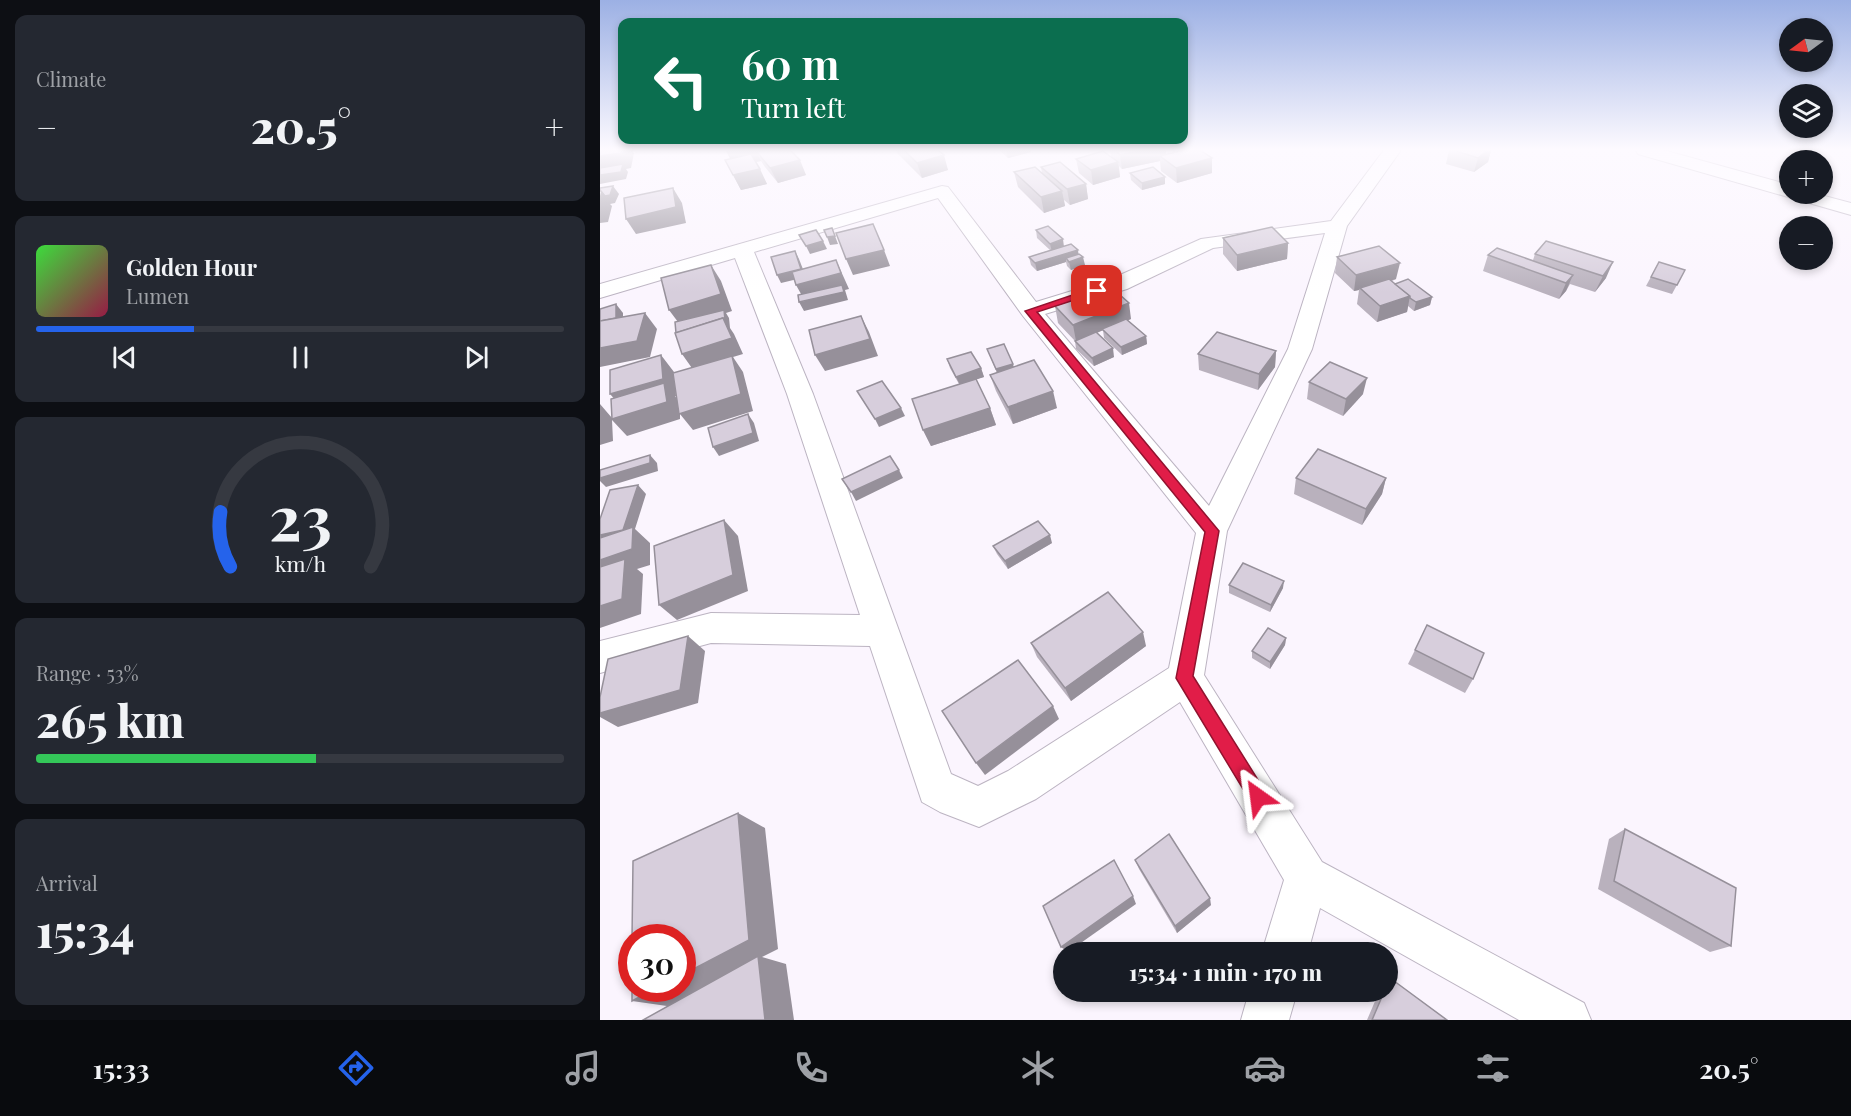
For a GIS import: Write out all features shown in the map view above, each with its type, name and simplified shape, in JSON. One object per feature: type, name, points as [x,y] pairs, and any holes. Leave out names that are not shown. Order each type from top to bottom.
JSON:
[{"type":"street","points":[[600,291],[919,198]]},
{"type":"street","points":[[947,198],[1030,311],[1212,531]]},
{"type":"street","points":[[1358,198],[1337,226],[1300,349],[1212,531],[1185,678],[1307,877],[1567,1020]]},
{"type":"street","points":[[1833,203],[1851,208]]},
{"type":"street","points":[[1030,311],[1119,284],[1208,243],[1337,226]]},
{"type":"street","points":[[742,249],[800,394],[936,788],[954,798],[979,807],[1022,785],[1185,678]]},
{"type":"street","points":[[600,657],[711,628],[882,631]]},
{"type":"street","points":[[1288,942],[1307,877]]},
{"type":"street","points":[[1265,1020],[1270,1002]]},
{"type":"building","points":[[624,198],[675,198],[676,207],[626,219]]},
{"type":"building","points":[[873,224],[884,250],[846,259],[836,233]]},
{"type":"building","points":[[1048,226],[1063,239],[1050,244],[1036,230]]},
{"type":"building","points":[[1272,227],[1288,243],[1237,255],[1223,238]]},
{"type":"building","points":[[832,228],[835,236],[827,237],[824,230]]},
{"type":"building","points":[[816,230],[823,241],[806,246],[799,235]]},
{"type":"building","points":[[1546,241],[1613,262],[1603,276],[1535,254]]},
{"type":"building","points":[[1071,244],[1078,250],[1035,263],[1029,257]]},
{"type":"building","points":[[1379,246],[1400,263],[1356,275],[1337,257]]},
{"type":"building","points":[[1497,248],[1573,275],[1566,283],[1488,255]]},
{"type":"building","points":[[795,251],[801,269],[777,275],[771,257]]},
{"type":"building","points":[[1079,254],[1083,257],[1069,262],[1066,258]]},
{"type":"building","points":[[836,260],[841,273],[796,285],[792,272]]},
{"type":"building","points":[[1659,262],[1685,270],[1677,285],[1651,277]]},
{"type":"building","points":[[711,265],[721,294],[669,310],[661,278]]},
{"type":"building","points":[[1389,279],[1410,296],[1380,306],[1360,288]]},
{"type":"building","points":[[1408,279],[1432,297],[1416,302],[1410,298],[1395,284]]},
{"type":"building","points":[[842,285],[844,292],[799,302],[798,295]]},
{"type":"building","points":[[1110,286],[1129,303],[1073,325],[1055,306]]},
{"type":"building","points":[[616,304],[616,318],[600,321],[600,309]]},
{"type":"building","points":[[724,310],[725,320],[723,318],[676,333],[675,322]]},
{"type":"building","points":[[645,313],[637,341],[600,348],[600,321]]},
{"type":"building","points":[[861,316],[870,339],[815,355],[809,330]]},
{"type":"building","points":[[723,318],[732,338],[682,354],[675,333]]},
{"type":"building","points":[[1126,319],[1146,336],[1121,347],[1102,329]]},
{"type":"building","points":[[1096,332],[1113,348],[1092,358],[1075,341]]},
{"type":"building","points":[[1217,332],[1276,351],[1259,374],[1198,354]]},
{"type":"building","points":[[1004,344],[1013,364],[996,369],[987,349]]},
{"type":"building","points":[[971,352],[981,368],[956,377],[947,359]]},
{"type":"building","points":[[661,355],[663,379],[610,394],[610,370]]},
{"type":"building","points":[[732,356],[741,394],[679,414],[673,373]]},
{"type":"building","points":[[1034,360],[1053,391],[1008,407],[990,375]]},
{"type":"building","points":[[1330,362],[1367,378],[1346,399],[1309,382]]},
{"type":"building","points":[[976,379],[990,408],[923,430],[912,399]]},
{"type":"building","points":[[882,381],[901,408],[875,419],[857,391]]},
{"type":"building","points":[[664,383],[667,402],[612,419],[611,399]]},
{"type":"building","points":[[748,414],[753,433],[713,447],[708,428]]},
{"type":"building","points":[[1318,449],[1386,478],[1366,509],[1296,478]]},
{"type":"building","points":[[650,455],[650,463],[600,478],[600,470]]},
{"type":"building","points":[[890,456],[899,470],[851,492],[842,479]]},
{"type":"building","points":[[638,485],[623,530],[600,535],[600,519],[610,490]]},
{"type":"building","points":[[724,520],[733,575],[659,605],[654,546]]},
{"type":"building","points":[[1038,521],[1050,535],[1005,561],[993,546]]},
{"type":"building","points":[[633,527],[632,549],[600,560],[600,538]]},
{"type":"building","points":[[625,559],[622,599],[600,606],[600,567]]},
{"type":"building","points":[[1243,563],[1284,581],[1271,605],[1229,585]]},
{"type":"building","points":[[1108,592],[1143,632],[1065,688],[1031,643]]},
{"type":"building","points":[[1427,625],[1484,653],[1473,679],[1415,650]]},
{"type":"building","points":[[1268,628],[1286,638],[1270,662],[1252,651]]},
{"type":"building","points":[[688,636],[680,690],[600,713],[600,697],[608,659]]},
{"type":"building","points":[[1018,660],[1053,706],[976,763],[942,711]]},
{"type":"building","points":[[738,813],[749,940],[696,968],[696,924],[632,924],[633,861]]},
{"type":"building","points":[[1625,829],[1736,888],[1731,946],[1614,881]]},
{"type":"building","points":[[1169,834],[1210,898],[1175,926],[1135,860]]},
{"type":"building","points":[[1114,860],[1133,896],[1068,942],[1059,942],[1043,906]]},
{"type":"building","points":[[758,956],[765,1020],[643,1020],[675,1002],[696,1002],[696,991]]},
{"type":"building","points":[[1398,984],[1447,1020],[1372,1020],[1380,1002],[1398,1002]]},
{"type":"route","points":[[1097,291],[1030,311],[1212,531],[1185,678],[1258,797]]}]
